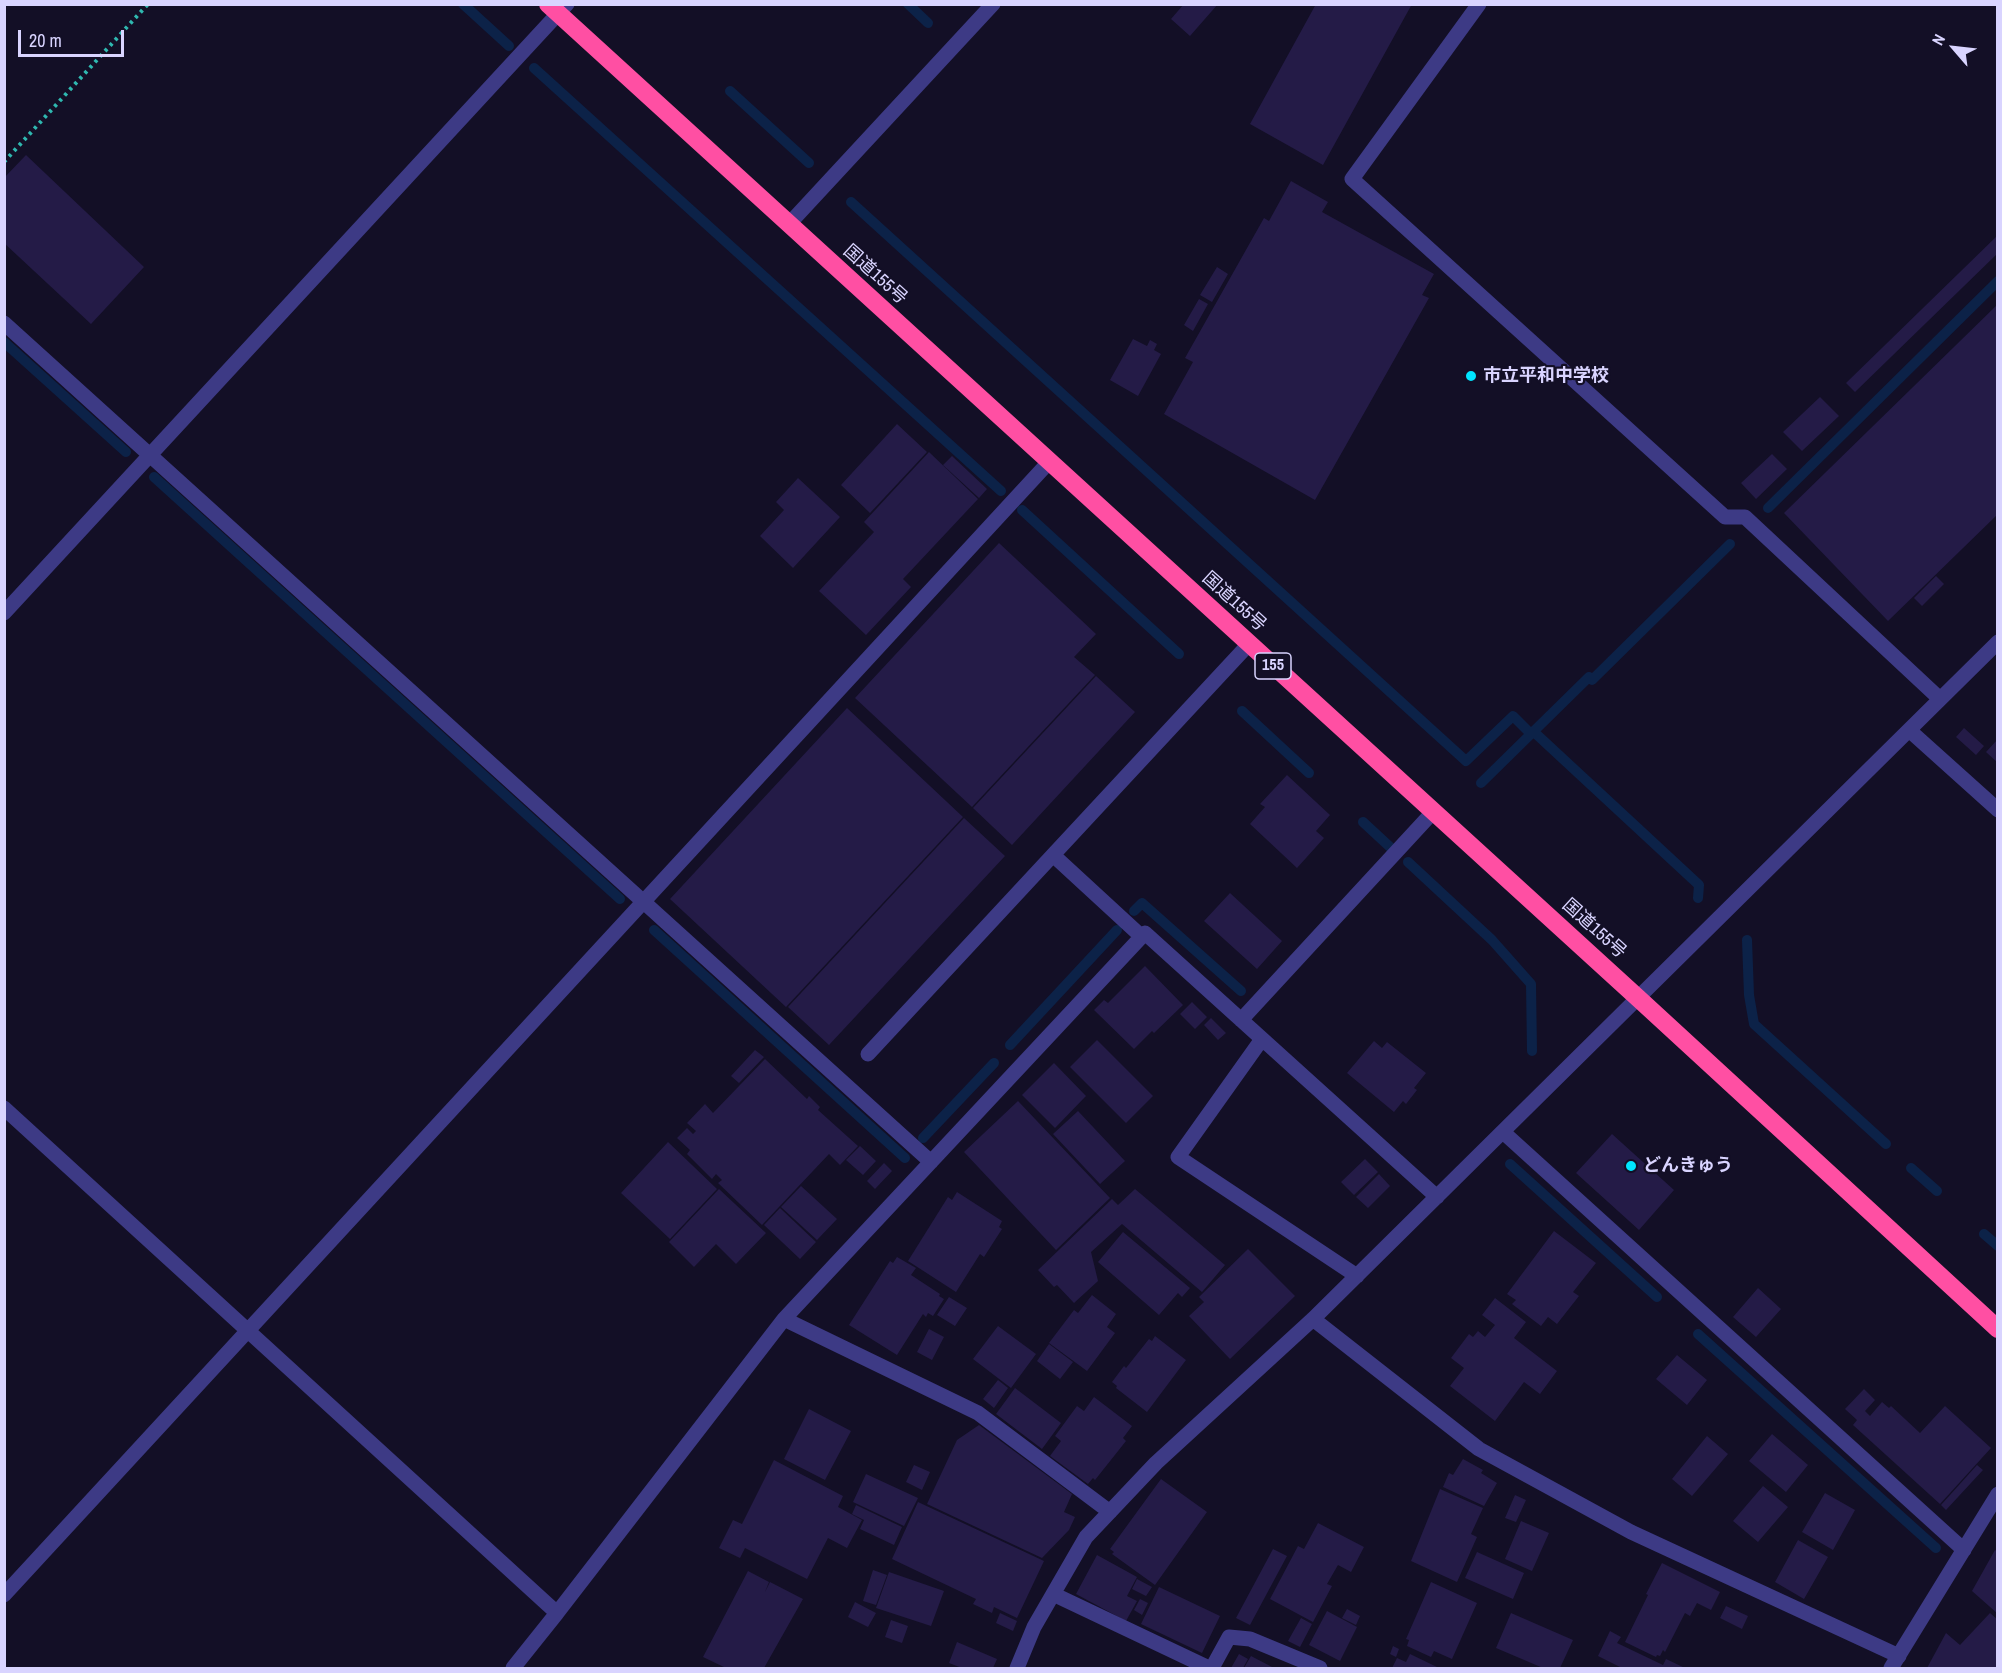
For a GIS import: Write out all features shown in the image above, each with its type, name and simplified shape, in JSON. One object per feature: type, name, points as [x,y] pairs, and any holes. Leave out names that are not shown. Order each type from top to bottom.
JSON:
[{"type":"highway","name":"国道155号","points":[[558,8],[789,224],[1998,1329]]},
{"type":"street","points":[[789,224],[993,4]]},
{"type":"street","points":[[1479,4],[1352,180],[1725,517],[1745,517],[1940,699]]},
{"type":"street","points":[[4,613],[558,8]]},
{"type":"street","points":[[4,322],[931,1162]]},
{"type":"street","points":[[4,1595],[1049,462]]},
{"type":"street","points":[[1017,1668],[1034,1627],[1086,1537],[1156,1463],[1313,1319],[1998,642]]},
{"type":"street","points":[[868,1054],[1249,644]]},
{"type":"street","points":[[1909,730],[1998,810]]},
{"type":"street","points":[[1241,1020],[1434,812]]},
{"type":"street","points":[[1053,855],[1141,936]]},
{"type":"street","points":[[513,1668],[784,1319],[1145,933],[1437,1197]]},
{"type":"street","points":[[1262,1039],[1178,1157],[1357,1276]]},
{"type":"street","points":[[4,1108],[557,1613]]},
{"type":"street","points":[[1503,1132],[1964,1550]]},
{"type":"street","points":[[784,1319],[978,1413],[1110,1512]]},
{"type":"street","points":[[1313,1319],[1479,1449],[1631,1532],[1895,1662],[1998,1494]]},
{"type":"street","points":[[1053,1594],[1211,1668],[1229,1637],[1250,1639],[1320,1668]]},
{"type":"path","points":[[4,162],[148,4]]},
{"type":"building","points":[[1184,4],[1218,4],[1190,36],[1171,19]]},
{"type":"building","points":[[1316,4],[1412,4],[1323,165],[1250,124]]},
{"type":"building","points":[[26,155],[144,267],[91,324],[4,243],[4,178]]},
{"type":"building","points":[[1291,181],[1328,202],[1322,212],[1434,274],[1422,295],[1429,298],[1315,500],[1164,414],[1193,362],[1185,358],[1264,218],[1269,221]]},
{"type":"building","points":[[1998,235],[1998,253],[1855,392],[1846,383]]},
{"type":"building","points":[[1217,267],[1228,274],[1212,302],[1200,295]]},
{"type":"building","points":[[1199,299],[1208,304],[1193,331],[1184,325]]},
{"type":"building","points":[[1998,304],[1998,514],[1888,621],[1784,513]]},
{"type":"building","points":[[1133,339],[1147,346],[1150,340],[1157,344],[1154,350],[1161,354],[1138,396],[1110,380]]},
{"type":"building","points":[[1820,397],[1839,416],[1802,451],[1783,432]]},
{"type":"building","points":[[897,424],[927,452],[870,513],[841,485]]},
{"type":"building","points":[[929,452],[978,499],[903,579],[911,587],[866,635],[819,591],[874,532],[864,522]]},
{"type":"building","points":[[1772,454],[1787,469],[1756,499],[1741,483]]},
{"type":"building","points":[[952,456],[987,489],[979,498],[943,465]]},
{"type":"building","points":[[798,478],[840,517],[793,568],[760,536],[784,510],[776,502]]},
{"type":"building","points":[[999,543],[1096,634],[1074,657],[1095,675],[972,807],[855,698]]},
{"type":"building","points":[[1936,576],[1944,584],[1922,606],[1914,598]]},
{"type":"building","points":[[1096,676],[1135,712],[1012,845],[973,808]]},
{"type":"building","points":[[847,708],[963,817],[786,1007],[670,899]]},
{"type":"building","points":[[1964,728],[1984,746],[1976,755],[1956,737]]},
{"type":"building","points":[[1998,739],[1998,763],[1986,752]]},
{"type":"building","points":[[1287,775],[1330,815],[1316,831],[1324,838],[1297,868],[1250,824],[1265,807],[1260,804]]},
{"type":"building","points":[[964,818],[1005,856],[829,1045],[788,1007]]},
{"type":"building","points":[[1230,893],[1282,941],[1257,969],[1204,921]]},
{"type":"building","points":[[1145,966],[1183,1005],[1134,1049],[1094,1010],[1104,1000],[1108,1003]]},
{"type":"building","points":[[1192,1002],[1207,1017],[1195,1029],[1180,1014]]},
{"type":"building","points":[[1211,1018],[1226,1033],[1218,1040],[1204,1025]]},
{"type":"building","points":[[1097,1040],[1153,1096],[1126,1123],[1070,1067]]},
{"type":"building","points":[[1374,1041],[1382,1048],[1387,1042],[1426,1073],[1414,1088],[1417,1090],[1406,1104],[1403,1101],[1394,1112],[1347,1073]]},
{"type":"building","points":[[755,1050],[764,1057],[739,1083],[731,1076]]},
{"type":"building","points":[[765,1059],[807,1099],[809,1096],[820,1107],[818,1110],[858,1146],[840,1165],[829,1154],[762,1225],[718,1183],[722,1180],[716,1174],[712,1179],[687,1154],[690,1150],[677,1138],[687,1128],[693,1134],[696,1131],[687,1123],[705,1104],[713,1113]]},
{"type":"building","points":[[1054,1063],[1086,1096],[1055,1128],[1022,1095]]},
{"type":"building","points":[[1018,1101],[1110,1198],[1056,1250],[964,1152]]},
{"type":"building","points":[[1078,1111],[1125,1161],[1100,1184],[1053,1134]]},
{"type":"building","points":[[1612,1134],[1674,1190],[1639,1230],[1576,1173]]},
{"type":"building","points":[[668,1142],[717,1189],[670,1239],[621,1193]]},
{"type":"building","points":[[860,1146],[876,1161],[863,1175],[846,1160]]},
{"type":"building","points":[[1365,1159],[1378,1172],[1354,1195],[1341,1182]]},
{"type":"building","points":[[884,1163],[892,1171],[875,1189],[867,1181]]},
{"type":"building","points":[[1379,1174],[1390,1186],[1368,1208],[1356,1197]]},
{"type":"building","points":[[801,1186],[837,1219],[817,1240],[781,1207]]},
{"type":"building","points":[[719,1189],[766,1233],[736,1264],[716,1244],[694,1267],[669,1242]]},
{"type":"building","points":[[1135,1189],[1225,1265],[1202,1292],[1122,1224],[1091,1252],[1098,1281],[1074,1303],[1038,1270],[1112,1199],[1118,1205]]},
{"type":"building","points":[[957,1192],[1002,1221],[999,1227],[1002,1229],[984,1257],[980,1254],[956,1292],[908,1261],[948,1197],[952,1200]]},
{"type":"building","points":[[780,1208],[816,1242],[800,1259],[764,1225]]},
{"type":"building","points":[[1554,1231],[1596,1263],[1573,1292],[1579,1296],[1557,1324],[1548,1317],[1541,1326],[1512,1304],[1516,1300],[1507,1294]]},
{"type":"building","points":[[1123,1232],[1190,1288],[1182,1297],[1178,1293],[1159,1315],[1098,1262]]},
{"type":"building","points":[[1248,1249],[1295,1296],[1230,1359],[1189,1316],[1204,1302],[1199,1297]]},
{"type":"building","points":[[897,1257],[916,1268],[911,1275],[944,1299],[933,1316],[928,1313],[926,1317],[923,1314],[897,1355],[849,1325],[890,1261],[893,1263]]},
{"type":"building","points":[[1758,1288],[1781,1309],[1756,1337],[1733,1317]]},
{"type":"building","points":[[1092,1295],[1116,1314],[1107,1327],[1115,1333],[1087,1371],[1049,1343],[1074,1310],[1078,1313]]},
{"type":"building","points":[[949,1297],[967,1308],[955,1326],[937,1315]]},
{"type":"building","points":[[1495,1298],[1526,1322],[1514,1338],[1557,1371],[1540,1394],[1524,1382],[1495,1421],[1450,1386],[1464,1368],[1451,1358],[1469,1334],[1473,1337],[1478,1331],[1485,1337],[1495,1325],[1482,1315]]},
{"type":"building","points":[[998,1326],[1036,1354],[1011,1388],[973,1359]]},
{"type":"building","points":[[929,1329],[944,1337],[932,1360],[917,1352]]},
{"type":"building","points":[[1155,1336],[1186,1360],[1147,1412],[1116,1388],[1117,1386],[1112,1382],[1149,1339],[1152,1341]]},
{"type":"building","points":[[1049,1344],[1073,1362],[1060,1379],[1037,1361]]},
{"type":"building","points":[[1677,1355],[1707,1380],[1687,1405],[1656,1379]]},
{"type":"building","points":[[998,1380],[1008,1388],[994,1408],[983,1399]]},
{"type":"building","points":[[1015,1388],[1061,1423],[1042,1449],[996,1414]]},
{"type":"building","points":[[1864,1389],[1875,1400],[1865,1411],[1870,1416],[1882,1402],[1889,1408],[1891,1406],[1920,1433],[1945,1406],[1991,1448],[1940,1504],[1853,1425],[1857,1420],[1845,1409]]},
{"type":"building","points":[[1094,1397],[1132,1426],[1123,1438],[1126,1441],[1095,1480],[1093,1478],[1088,1484],[1050,1456],[1061,1441],[1055,1436],[1077,1406],[1084,1411]]},
{"type":"building","points":[[809,1409],[851,1431],[825,1480],[784,1459]]},
{"type":"building","points":[[979,1425],[1072,1494],[1064,1512],[1075,1517],[1069,1530],[1042,1558],[927,1504],[957,1440]]},
{"type":"building","points":[[1772,1434],[1808,1465],[1786,1492],[1749,1461]]},
{"type":"building","points":[[1707,1436],[1728,1454],[1692,1496],[1672,1479]]},
{"type":"building","points":[[1463,1459],[1483,1470],[1481,1473],[1497,1483],[1484,1506],[1443,1487],[1449,1473],[1453,1475]]},
{"type":"building","points":[[774,1460],[843,1496],[838,1507],[862,1520],[847,1548],[828,1538],[807,1579],[745,1548],[740,1558],[719,1548],[733,1520],[742,1524]]},
{"type":"building","points":[[914,1465],[930,1472],[922,1490],[906,1482]]},
{"type":"building","points":[[1977,1465],[1983,1470],[1946,1510],[1941,1505]]},
{"type":"building","points":[[866,1474],[918,1498],[904,1526],[853,1502]]},
{"type":"building","points":[[1161,1479],[1207,1512],[1155,1585],[1112,1554],[1114,1552],[1110,1549]]},
{"type":"building","points":[[1763,1486],[1788,1507],[1758,1542],[1733,1521]]},
{"type":"building","points":[[1440,1489],[1483,1508],[1471,1534],[1477,1537],[1457,1582],[1411,1561]]},
{"type":"building","points":[[1825,1493],[1855,1510],[1833,1550],[1802,1532]]},
{"type":"building","points":[[1515,1495],[1526,1500],[1516,1522],[1505,1518]]},
{"type":"building","points":[[918,1502],[1044,1561],[1017,1618],[994,1607],[992,1613],[973,1604],[976,1599],[892,1559]]},
{"type":"building","points":[[856,1505],[902,1527],[894,1545],[860,1529],[864,1520],[852,1514]]},
{"type":"building","points":[[1521,1521],[1549,1533],[1532,1571],[1505,1559]]},
{"type":"building","points":[[1318,1523],[1364,1547],[1351,1572],[1338,1565],[1327,1584],[1332,1586],[1313,1622],[1270,1599],[1298,1546],[1304,1549]]},
{"type":"building","points":[[1798,1540],[1828,1557],[1804,1599],[1775,1582]]},
{"type":"building","points":[[1273,1549],[1287,1556],[1250,1625],[1236,1618]]},
{"type":"building","points":[[1995,1550],[1998,1552],[1998,1614],[1972,1591]]},
{"type":"building","points":[[1477,1552],[1524,1573],[1513,1599],[1465,1578]]},
{"type":"building","points":[[1097,1555],[1137,1577],[1127,1596],[1137,1601],[1126,1621],[1076,1594]]},
{"type":"building","points":[[1662,1563],[1720,1592],[1711,1610],[1697,1603],[1690,1616],[1685,1613],[1665,1652],[1663,1650],[1660,1656],[1656,1657],[1625,1642]]},
{"type":"building","points":[[873,1570],[887,1575],[876,1605],[863,1601]]},
{"type":"building","points":[[748,1571],[769,1582],[765,1592],[770,1582],[803,1599],[764,1668],[726,1668],[703,1657]]},
{"type":"building","points":[[889,1572],[944,1591],[931,1626],[876,1608]]},
{"type":"building","points":[[1137,1579],[1152,1587],[1146,1596],[1132,1589]]},
{"type":"building","points":[[1431,1582],[1477,1603],[1452,1659],[1434,1651],[1431,1657],[1407,1646],[1409,1640],[1406,1639]]},
{"type":"building","points":[[1159,1587],[1220,1616],[1202,1653],[1141,1624]]},
{"type":"building","points":[[1140,1599],[1148,1603],[1142,1615],[1134,1610]]},
{"type":"building","points":[[855,1602],[876,1613],[868,1627],[848,1617]]},
{"type":"building","points":[[1726,1606],[1748,1616],[1742,1629],[1720,1618]]},
{"type":"building","points":[[1347,1609],[1360,1616],[1356,1625],[1342,1618]]},
{"type":"building","points":[[1327,1611],[1357,1627],[1340,1661],[1309,1645]]},
{"type":"building","points":[[1000,1613],[1017,1621],[1013,1631],[996,1623]]},
{"type":"building","points":[[1511,1613],[1573,1640],[1560,1668],[1543,1668],[1496,1648]]},
{"type":"building","points":[[1990,1613],[1998,1620],[1998,1668],[1927,1668],[1946,1633],[1960,1645]]},
{"type":"building","points":[[1301,1618],[1312,1624],[1300,1647],[1288,1641]]},
{"type":"building","points":[[891,1620],[908,1626],[902,1643],[885,1637]]},
{"type":"building","points":[[1610,1631],[1621,1637],[1617,1643],[1663,1665],[1666,1659],[1685,1668],[1622,1668],[1598,1656]]},
{"type":"building","points":[[957,1642],[997,1659],[993,1668],[962,1668],[949,1663]]},
{"type":"building","points":[[1393,1646],[1399,1649],[1396,1657],[1390,1654]]},
{"type":"building","points":[[1239,1654],[1248,1659],[1243,1668],[1231,1668]]},
{"type":"building","points":[[1410,1654],[1437,1667],[1392,1668],[1397,1658],[1406,1662]]},
{"type":"building","points":[[1251,1656],[1274,1668],[1244,1668]]},
{"type":"waterway","points":[[463,4],[509,46]]},
{"type":"waterway","points":[[908,4],[928,23]]},
{"type":"waterway","points":[[534,68],[1001,491]]},
{"type":"waterway","points":[[730,91],[809,163]]},
{"type":"waterway","points":[[851,202],[1466,761],[1513,716],[1531,734]]},
{"type":"waterway","points":[[1768,508],[1998,281]]},
{"type":"waterway","points":[[4,342],[126,452]]},
{"type":"waterway","points":[[154,477],[620,899]]},
{"type":"waterway","points":[[1022,510],[1179,654]]},
{"type":"waterway","points":[[1481,783],[1589,677],[1592,680],[1730,544]]},
{"type":"waterway","points":[[1242,711],[1309,773]]},
{"type":"waterway","points":[[1534,732],[1699,885],[1698,898]]},
{"type":"waterway","points":[[1363,822],[1390,847]]},
{"type":"waterway","points":[[1408,862],[1492,940],[1531,984],[1532,1051]]},
{"type":"waterway","points":[[1134,911],[1142,903],[1241,991]]},
{"type":"waterway","points":[[654,930],[905,1158]]},
{"type":"waterway","points":[[1010,1045],[1117,930]]},
{"type":"waterway","points":[[1747,940],[1749,995],[1754,1024],[1886,1144]]},
{"type":"waterway","points":[[923,1138],[994,1063]]},
{"type":"waterway","points":[[1510,1164],[1657,1297]]},
{"type":"waterway","points":[[1911,1168],[1937,1191]]},
{"type":"waterway","points":[[1984,1234],[1998,1246]]},
{"type":"waterway","points":[[1698,1334],[1936,1548]]},
{"type":"place","name":"市立平和中学校","points":[[1471,376]]},
{"type":"place","name":"どんきゅう","points":[[1631,1166]]}]
